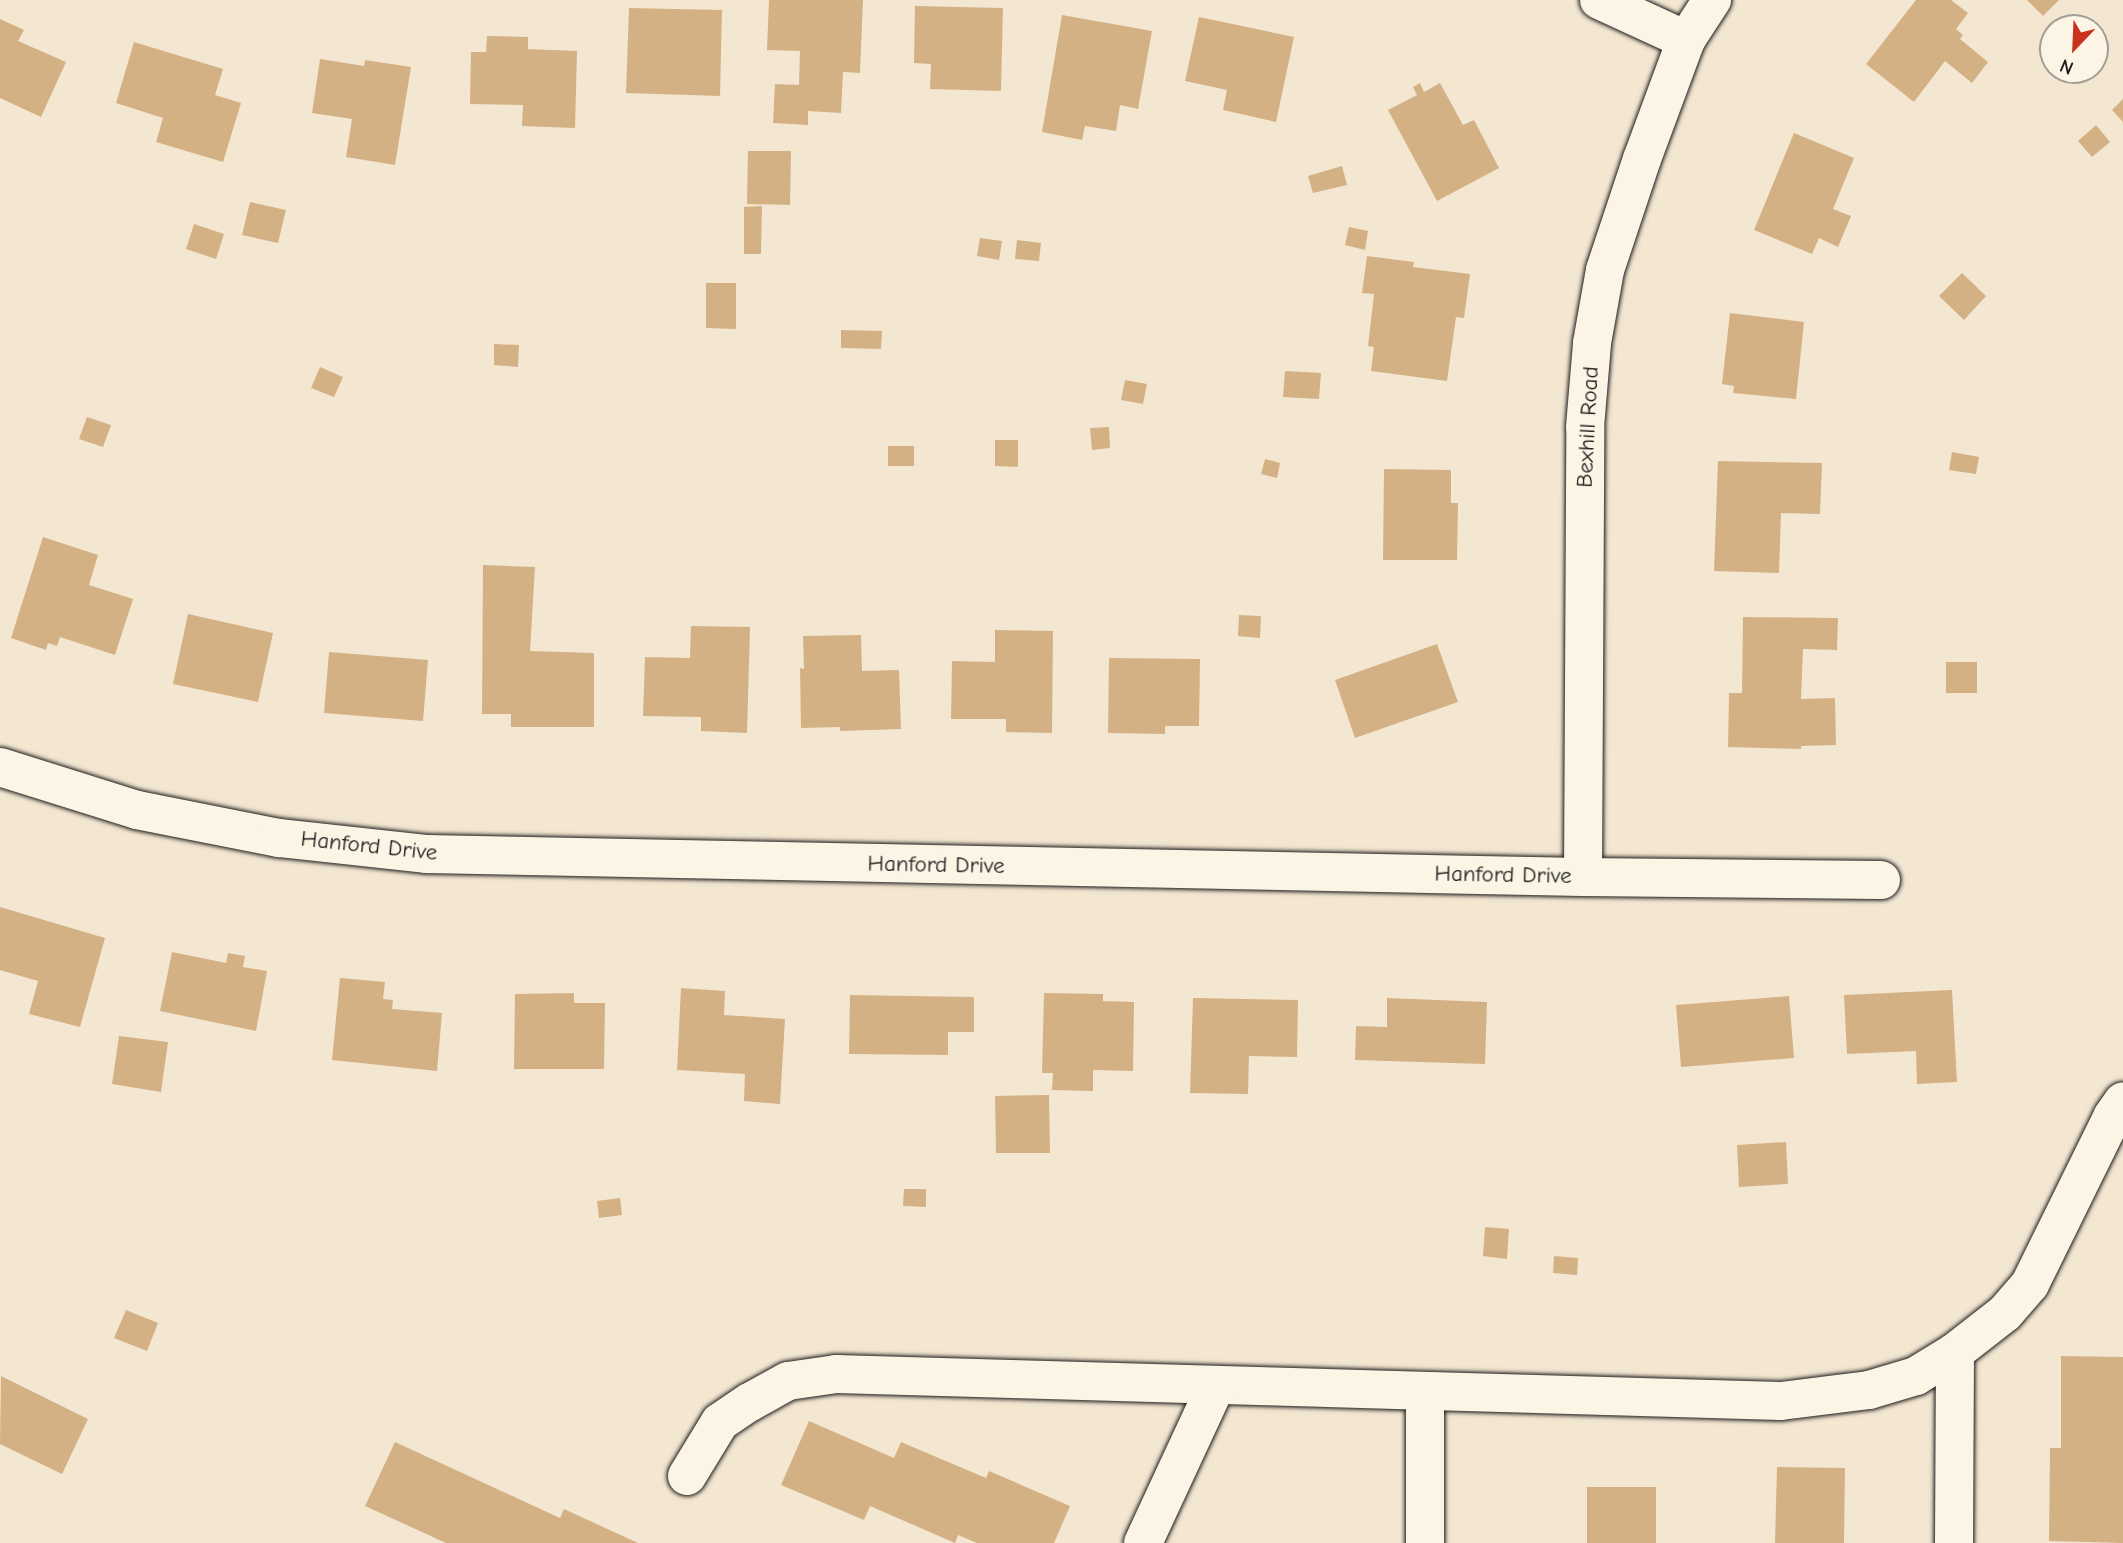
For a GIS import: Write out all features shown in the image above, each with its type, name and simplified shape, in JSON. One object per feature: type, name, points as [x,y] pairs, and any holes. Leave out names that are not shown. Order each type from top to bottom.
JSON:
[{"type":"street","points":[[1599,0],[1686,40]]},
{"type":"street","name":"Bexhill Road","points":[[1583,877],[1585,427],[1592,343],[1605,270],[1686,40],[1712,0]]},
{"type":"street","name":"Hanford Drive","points":[[0,767],[137,810],[279,838],[427,854],[1583,877],[1881,880]]},
{"type":"street","points":[[687,1476],[720,1422],[788,1381],[836,1374],[1781,1401],[1870,1390],[1916,1376],[1955,1352],[2005,1313],[2029,1284],[2123,1101]]},
{"type":"street","points":[[1954,1543],[1955,1352]]},
{"type":"street","points":[[1143,1543],[1216,1386]]},
{"type":"street","points":[[1425,1391],[1425,1543]]},
{"type":"building","points":[[769,0],[863,0],[860,73],[843,72],[841,113],[808,111],[808,125],[773,123],[775,84],[799,85],[800,51],[767,50]]},
{"type":"building","points":[[1916,0],[1951,0],[1968,13],[1956,29],[1963,35],[1960,39],[1988,62],[1972,83],[1945,61],[1914,102],[1866,64]]},
{"type":"building","points":[[2027,0],[2059,0],[2045,14],[2041,14]]},
{"type":"building","points":[[915,6],[1003,8],[1001,91],[930,89],[931,64],[914,63]]},
{"type":"building","points":[[629,8],[722,10],[720,96],[626,93]]},
{"type":"building","points":[[1062,15],[1152,31],[1138,109],[1120,105],[1116,131],[1085,126],[1082,140],[1042,132]]},
{"type":"building","points":[[1199,17],[1294,37],[1276,122],[1223,110],[1227,90],[1185,81]]},
{"type":"building","points":[[0,19],[24,30],[18,41],[66,62],[41,117],[0,98]]},
{"type":"building","points":[[487,36],[528,37],[528,49],[577,51],[575,128],[522,126],[523,105],[470,104],[471,52],[486,52]]},
{"type":"building","points":[[134,42],[223,69],[215,95],[241,103],[223,162],[156,142],[163,118],[116,103]]},
{"type":"building","points":[[320,59],[364,66],[365,60],[411,67],[395,165],[346,157],[352,119],[312,113]]},
{"type":"building","points":[[1420,83],[1424,92],[1440,83],[1463,125],[1474,120],[1499,168],[1437,201],[1388,110],[1417,95],[1413,87]]},
{"type":"building","points":[[2123,99],[2123,122],[2112,110]]},
{"type":"building","points":[[2096,125],[2110,142],[2092,157],[2078,141]]},
{"type":"building","points":[[1794,133],[1854,158],[1833,209],[1851,216],[1838,247],[1819,238],[1812,254],[1754,230]]},
{"type":"building","points":[[748,151],[791,151],[790,205],[747,204]]},
{"type":"building","points":[[1342,166],[1347,185],[1313,193],[1308,176]]},
{"type":"building","points":[[250,202],[286,210],[278,243],[242,235]]},
{"type":"building","points":[[762,206],[761,254],[744,254],[744,207]]},
{"type":"building","points":[[194,224],[224,234],[216,259],[186,249]]},
{"type":"building","points":[[1349,227],[1368,231],[1365,250],[1345,245]]},
{"type":"building","points":[[980,238],[1002,241],[999,260],[977,256]]},
{"type":"building","points":[[1017,240],[1041,243],[1039,261],[1015,259]]},
{"type":"building","points":[[1367,256],[1414,262],[1413,267],[1470,274],[1464,318],[1456,317],[1447,381],[1371,371],[1374,347],[1368,346],[1374,294],[1362,293]]},
{"type":"building","points":[[1962,273],[1986,296],[1964,320],[1939,296]]},
{"type":"building","points":[[706,283],[736,283],[736,329],[706,328]]},
{"type":"building","points":[[1730,313],[1804,322],[1796,399],[1733,393],[1734,386],[1722,384]]},
{"type":"building","points":[[841,330],[882,331],[881,349],[841,348]]},
{"type":"building","points":[[494,344],[519,345],[518,367],[494,365]]},
{"type":"building","points":[[320,367],[343,377],[334,397],[311,388]]},
{"type":"building","points":[[1285,371],[1321,373],[1319,399],[1283,397]]},
{"type":"building","points":[[1125,380],[1147,384],[1143,404],[1121,400]]},
{"type":"building","points":[[87,417],[111,425],[103,447],[79,439]]},
{"type":"building","points":[[1109,427],[1110,448],[1092,450],[1090,428]]},
{"type":"building","points":[[995,440],[1018,440],[1018,467],[995,466]]},
{"type":"building","points":[[888,446],[914,446],[914,466],[888,466]]},
{"type":"building","points":[[1952,452],[1979,457],[1976,474],[1949,470]]},
{"type":"building","points":[[1265,459],[1280,463],[1277,478],[1261,474]]},
{"type":"building","points":[[1718,461],[1822,463],[1820,514],[1781,513],[1779,573],[1714,571]]},
{"type":"building","points":[[1384,469],[1451,470],[1451,503],[1458,503],[1457,560],[1383,560]]},
{"type":"building","points":[[43,537],[98,555],[89,585],[133,599],[115,655],[60,637],[57,646],[48,643],[46,650],[11,638]]},
{"type":"building","points":[[483,565],[535,567],[530,651],[594,653],[594,727],[511,727],[511,714],[482,714]]},
{"type":"building","points":[[188,614],[273,633],[258,702],[173,684]]},
{"type":"building","points":[[1239,615],[1261,616],[1260,638],[1238,636]]},
{"type":"building","points":[[1743,617],[1838,618],[1837,650],[1803,649],[1801,699],[1835,698],[1836,745],[1801,746],[1801,749],[1728,747],[1729,693],[1742,693]]},
{"type":"building","points":[[691,626],[750,627],[747,733],[701,731],[701,717],[643,716],[645,657],[690,658]]},
{"type":"building","points":[[995,630],[1053,631],[1052,733],[1006,732],[1006,719],[951,719],[952,661],[995,662]]},
{"type":"building","points":[[861,635],[862,671],[899,670],[901,729],[840,731],[840,727],[801,728],[800,668],[804,669],[803,636]]},
{"type":"building","points":[[1437,644],[1458,702],[1355,738],[1335,680]]},
{"type":"building","points":[[329,652],[428,660],[423,721],[324,713]]},
{"type":"building","points":[[1109,658],[1200,659],[1199,726],[1165,726],[1165,734],[1108,733]]},
{"type":"building","points":[[1946,662],[1977,662],[1977,693],[1946,693]]},
{"type":"building","points":[[0,907],[105,938],[80,1027],[29,1014],[38,981],[0,970]]},
{"type":"building","points":[[172,952],[226,963],[228,953],[245,956],[243,967],[267,971],[256,1031],[160,1011]]},
{"type":"building","points":[[340,978],[385,982],[383,999],[393,1000],[392,1009],[442,1013],[437,1071],[332,1060]]},
{"type":"building","points":[[681,988],[725,991],[724,1015],[785,1019],[780,1104],[744,1101],[745,1074],[677,1070]]},
{"type":"building","points":[[1952,990],[1957,1082],[1917,1084],[1916,1051],[1847,1054],[1844,995]]},
{"type":"building","points":[[574,993],[574,1003],[605,1003],[604,1069],[514,1069],[515,994]]},
{"type":"building","points":[[1044,993],[1103,994],[1103,1001],[1134,1002],[1133,1071],[1093,1070],[1093,1091],[1052,1090],[1053,1073],[1042,1073]]},
{"type":"building","points":[[850,995],[974,997],[974,1032],[948,1032],[948,1055],[849,1054]]},
{"type":"building","points":[[1789,996],[1794,1058],[1681,1067],[1676,1005]]},
{"type":"building","points":[[1193,998],[1298,1000],[1297,1057],[1249,1056],[1248,1094],[1190,1093]]},
{"type":"building","points":[[1387,998],[1487,1002],[1485,1064],[1355,1060],[1356,1026],[1387,1027]]},
{"type":"building","points":[[119,1036],[168,1042],[161,1092],[112,1084]]},
{"type":"building","points":[[1049,1095],[1050,1153],[996,1153],[995,1096]]},
{"type":"building","points":[[1786,1142],[1788,1184],[1739,1187],[1737,1145]]},
{"type":"building","points":[[904,1189],[926,1189],[926,1207],[903,1206]]},
{"type":"building","points":[[620,1198],[622,1215],[599,1218],[597,1201]]},
{"type":"building","points":[[1485,1227],[1509,1229],[1507,1259],[1483,1256]]},
{"type":"building","points":[[1554,1256],[1578,1258],[1577,1275],[1553,1273]]},
{"type":"building","points":[[126,1310],[158,1323],[147,1351],[114,1338]]},
{"type":"building","points":[[2061,1356],[2123,1357],[2123,1543],[2049,1541],[2050,1448],[2061,1448]]},
{"type":"building","points":[[1,1376],[88,1419],[62,1474],[0,1444]]},
{"type":"building","points":[[809,1421],[894,1458],[901,1442],[986,1478],[989,1471],[1070,1506],[1054,1543],[977,1543],[958,1535],[955,1543],[870,1506],[864,1520],[781,1485]]},
{"type":"building","points":[[395,1442],[560,1518],[564,1509],[638,1543],[446,1543],[365,1506]]},
{"type":"building","points":[[1777,1467],[1845,1468],[1844,1543],[1775,1543]]},
{"type":"building","points":[[1587,1487],[1656,1487],[1656,1543],[1587,1543]]}]
